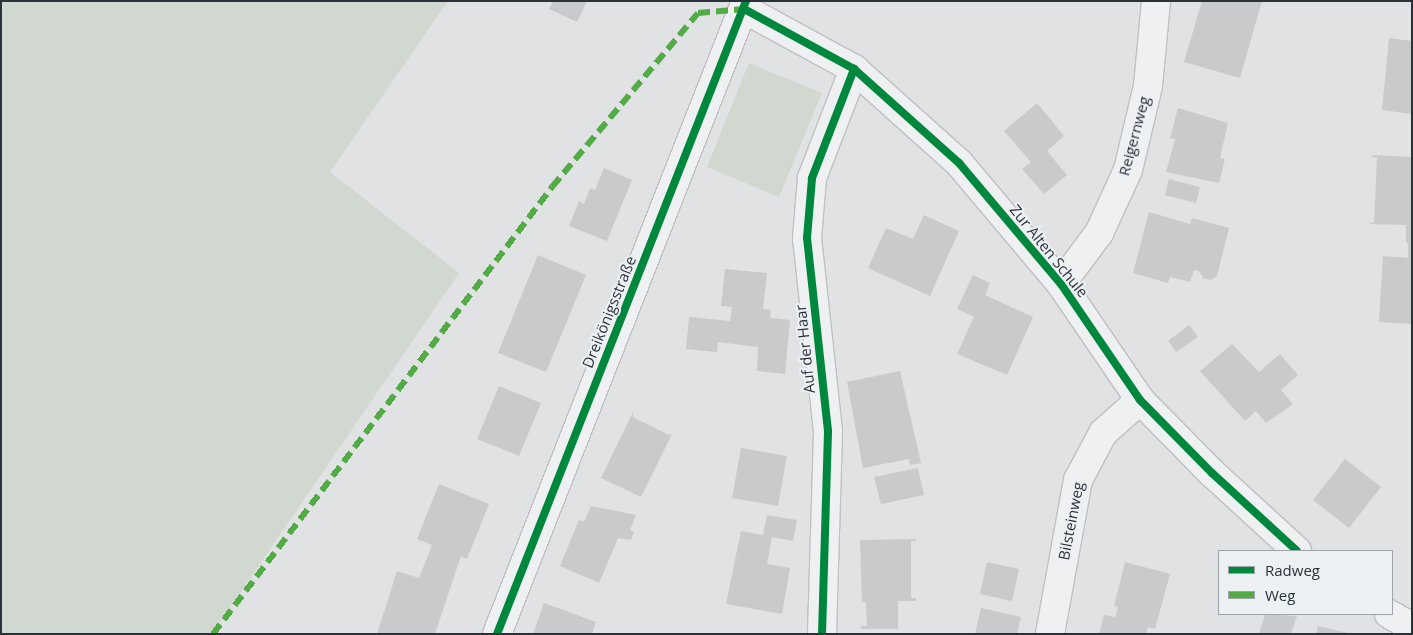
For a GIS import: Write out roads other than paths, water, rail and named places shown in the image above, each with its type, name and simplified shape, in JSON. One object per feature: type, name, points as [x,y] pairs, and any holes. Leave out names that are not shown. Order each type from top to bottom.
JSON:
[{"type":"street","name":"Reigernweg","points":[[1061,284],[1099,233],[1128,170],[1148,86],[1156,1]]},
{"type":"street","name":"Zur Alten Schule","points":[[745,5],[854,69],[959,163],[1061,284],[1140,400],[1212,473],[1296,550]]},
{"type":"street","name":"Dreikönigsstraße","points":[[497,634],[745,5]]},
{"type":"street","name":"Auf der Haar","points":[[822,634],[828,431],[807,238],[812,178],[854,69]]},
{"type":"street","name":"Bilsteinweg","points":[[1050,634],[1078,480],[1103,433],[1140,400]]},
{"type":"street","points":[[1392,615],[1412,627]]}]
